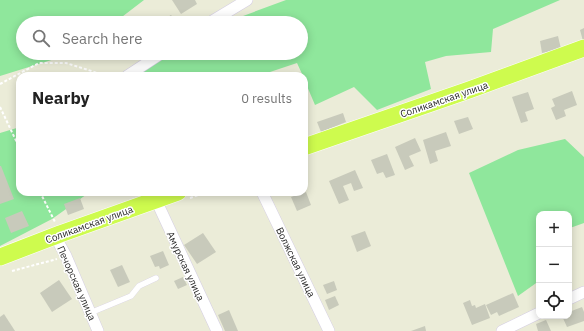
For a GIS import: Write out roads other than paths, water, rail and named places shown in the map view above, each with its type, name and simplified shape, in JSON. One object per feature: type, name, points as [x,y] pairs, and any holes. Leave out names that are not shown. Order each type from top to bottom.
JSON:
[{"type":"main road","name":"Соликамская улица","points":[[308,146],[469,90],[584,48]]},
{"type":"main road","name":"Соликамская улица","points":[[0,257],[167,196]]},
{"type":"street","points":[[221,16],[247,0]]},
{"type":"street","points":[[133,72],[151,60]]},
{"type":"street","name":"Волжская улица","points":[[264,196],[329,331]]},
{"type":"street","name":"Амурская улица","points":[[156,200],[217,331]]},
{"type":"street","name":"Печорская улица","points":[[58,235],[98,331]]},
{"type":"street","points":[[572,298],[584,292]]},
{"type":"street","points":[[502,331],[536,314]]},
{"type":"lane","points":[[90,313],[131,296],[139,286],[156,278]]}]
